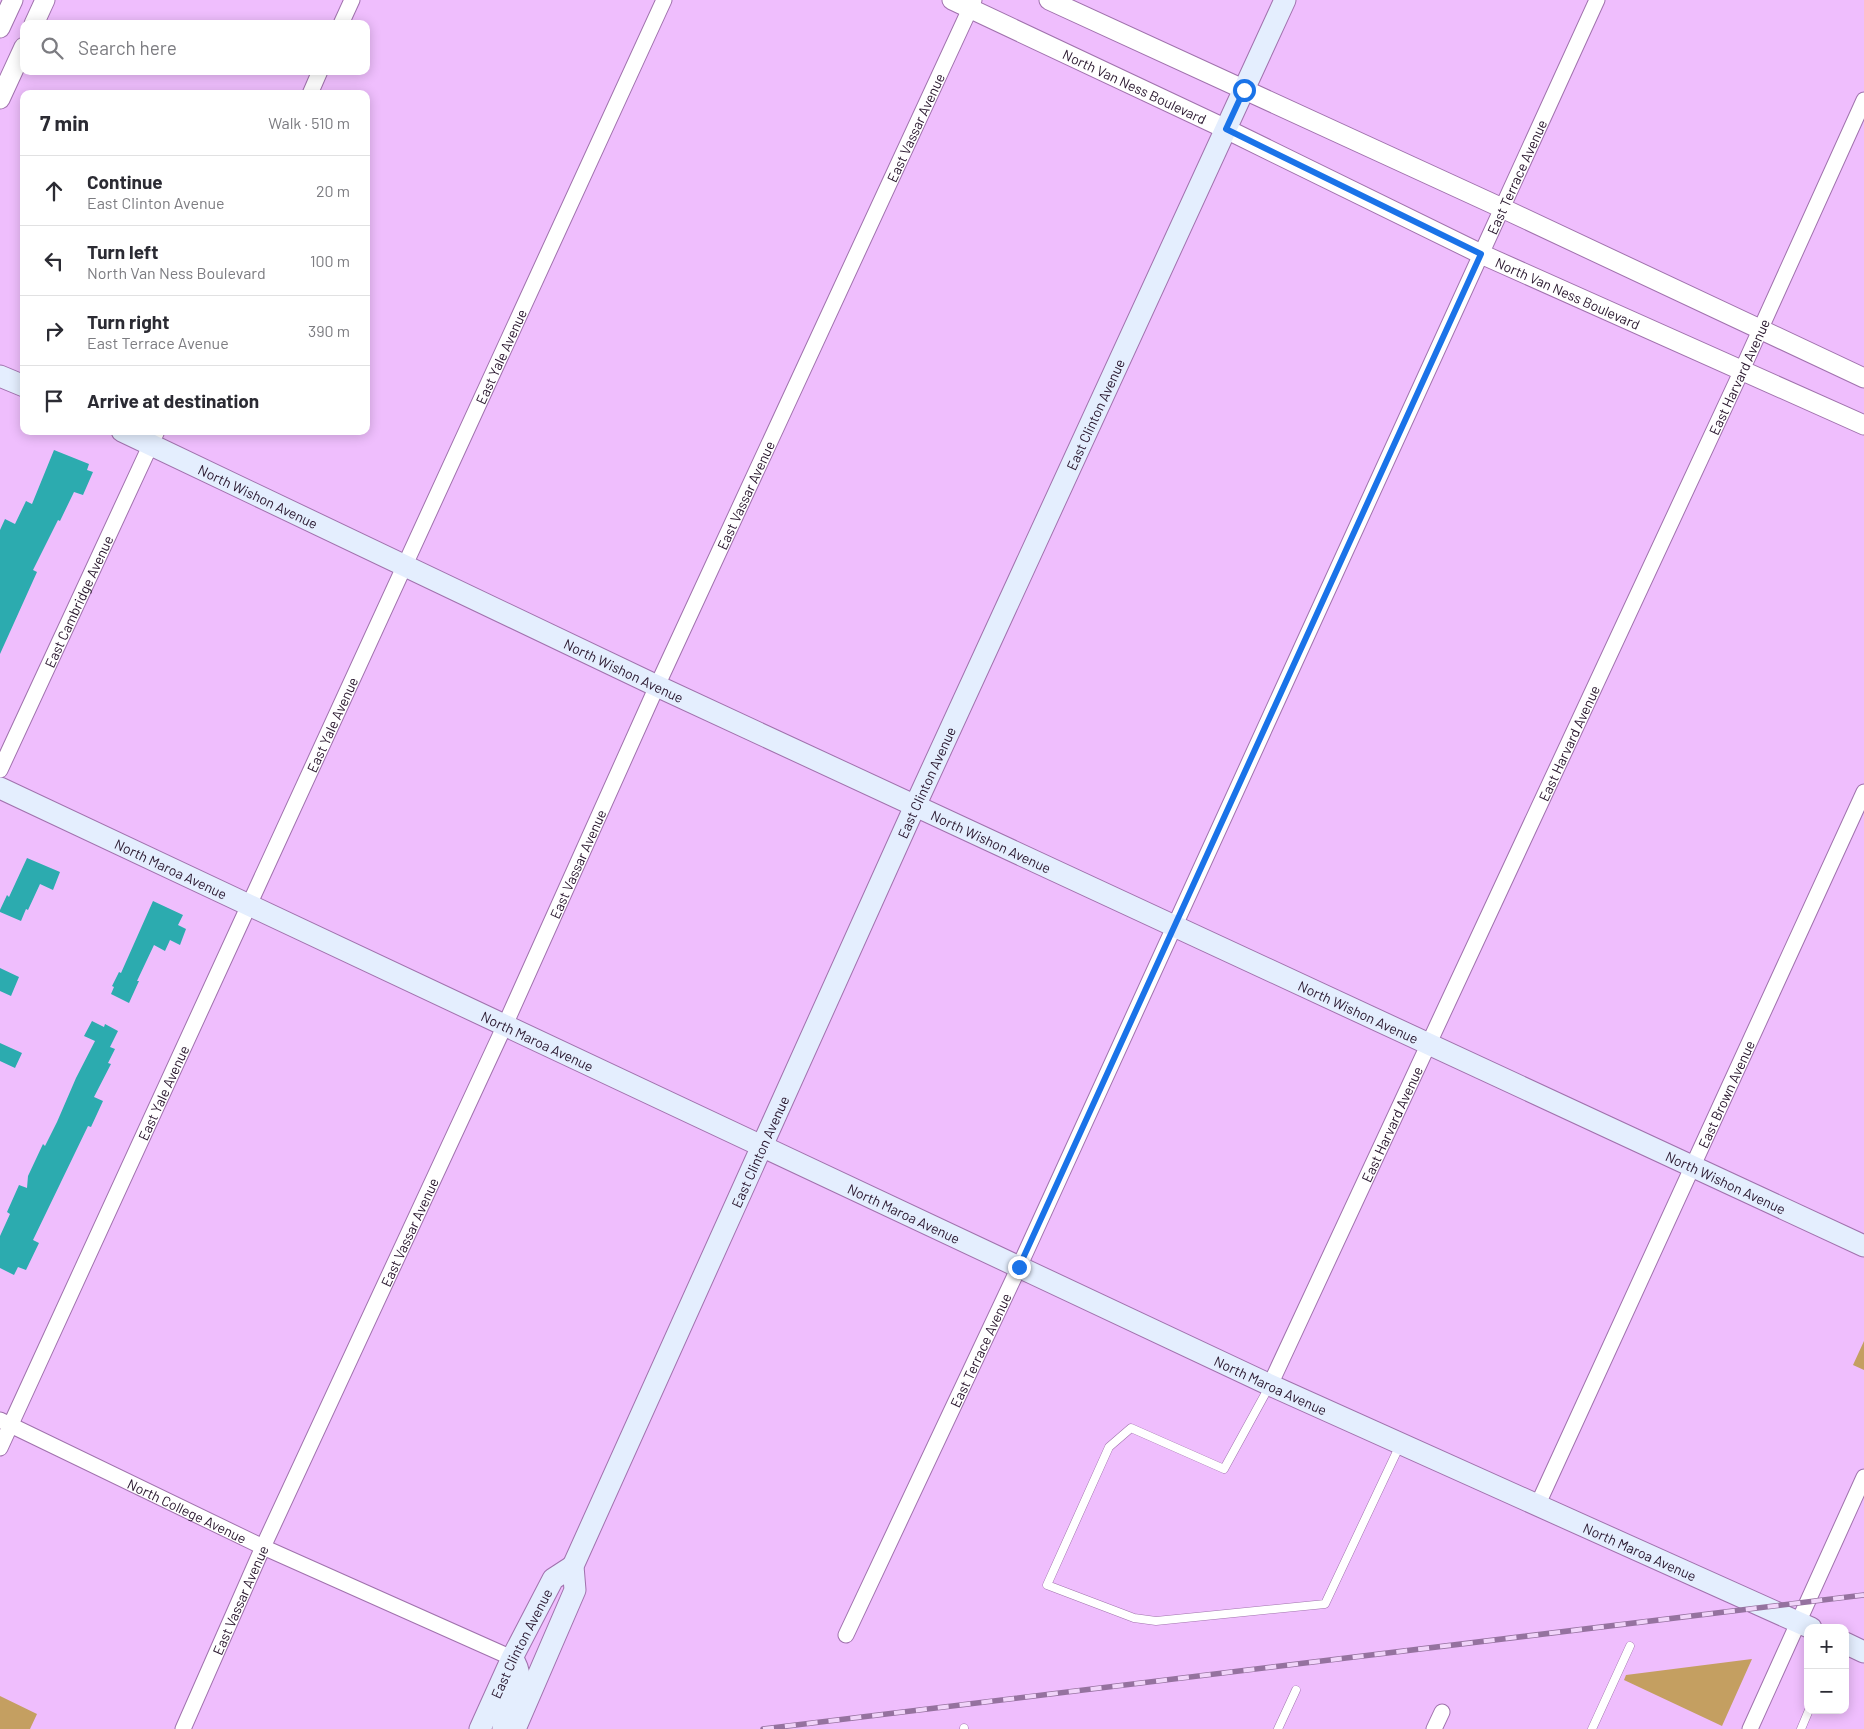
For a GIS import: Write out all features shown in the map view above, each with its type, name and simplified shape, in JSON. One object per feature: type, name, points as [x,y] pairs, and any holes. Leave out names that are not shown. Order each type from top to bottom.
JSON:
[{"type":"main road","name":"East Clinton Avenue","points":[[515,1729],[575,1590],[573,1566],[915,806],[1284,0]]},
{"type":"main road","points":[[0,376],[20,384]]},
{"type":"main road","name":"North Wishon Avenue","points":[[140,435],[154,438],[406,565],[657,686],[1864,1246]]},
{"type":"main road","name":"North Maroa Avenue","points":[[0,788],[1270,1386],[1538,1504],[1804,1625]]},
{"type":"main road","name":"East Clinton Avenue","points":[[480,1729],[512,1658],[553,1579],[573,1566]]},
{"type":"main road","points":[[1849,1645],[1864,1652]]},
{"type":"main road","points":[[504,1729],[504,1716],[518,1686],[520,1676],[518,1667],[512,1658]]},
{"type":"street","points":[[0,28],[13,0]]},
{"type":"street","points":[[36,20],[45,0]]},
{"type":"street","points":[[343,20],[352,0]]},
{"type":"street","name":"East Yale Avenue","points":[[0,1448],[5,1422],[249,906],[664,0]]},
{"type":"street","name":"North Van Ness Boulevard","points":[[952,0],[972,4],[1481,254],[1864,425]]},
{"type":"street","points":[[1049,0],[1502,208],[1864,378]]},
{"type":"street","name":"East Terrace Avenue","points":[[846,1636],[1019,1267],[1597,0]]},
{"type":"street","name":"East Vassar Avenue","points":[[183,1729],[264,1547],[505,1025],[657,686],[972,4]]},
{"type":"street","points":[[0,99],[20,56]]},
{"type":"street","points":[[312,90],[318,75]]},
{"type":"street","name":"East Harvard Avenue","points":[[1270,1386],[1761,329],[1864,100]]},
{"type":"street","name":"East Cambridge Avenue","points":[[0,770],[154,438]]},
{"type":"street","name":"East Brown Avenue","points":[[1538,1504],[1864,792]]},
{"type":"street","name":"North College Avenue","points":[[5,1422],[264,1547],[512,1658]]},
{"type":"street","points":[[1805,1624],[1864,1477]]},
{"type":"street","points":[[1750,1729],[1804,1627]]},
{"type":"street","points":[[1434,1729],[1442,1712]]},
{"type":"lane","points":[[1270,1386],[1224,1470],[1131,1428],[1109,1447],[1047,1585],[1134,1618],[1156,1621],[1325,1604],[1401,1444]]},
{"type":"lane","points":[[1592,1729],[1630,1646]]},
{"type":"lane","points":[[1278,1729],[1296,1690]]},
{"type":"lane","points":[[1801,1729],[1807,1714]]},
{"type":"shaded area","points":[[1864,1341],[1864,1370],[1853,1365]]},
{"type":"shaded area","points":[[1752,1659],[1722,1726],[1624,1680],[1626,1675]]},
{"type":"shaded area","points":[[0,1696],[37,1714],[30,1729],[0,1729]]},
{"type":"building","points":[[54,450],[89,464],[87,470],[93,472],[83,495],[74,492],[60,521],[58,520],[33,570],[37,572],[0,654],[0,530],[5,519],[15,524],[26,501],[32,504]]},
{"type":"building","points":[[27,858],[60,872],[53,890],[40,884],[21,921],[0,912],[0,910],[7,895],[9,897]]},
{"type":"building","points":[[153,901],[183,915],[178,925],[186,929],[180,945],[170,940],[165,951],[154,945],[129,1003],[111,994],[114,987],[112,986],[119,972],[121,973]]},
{"type":"building","points":[[0,968],[19,977],[11,996],[0,991]]},
{"type":"building","points":[[92,1021],[104,1027],[105,1024],[118,1031],[110,1047],[115,1049],[108,1063],[111,1064],[94,1097],[103,1101],[91,1127],[88,1126],[33,1240],[39,1243],[26,1270],[18,1267],[14,1275],[0,1268],[0,1236],[10,1214],[7,1212],[19,1185],[27,1188],[28,1176],[43,1144],[45,1146],[57,1122],[95,1041],[84,1036]]},
{"type":"building","points":[[0,1043],[22,1053],[15,1068],[0,1061]]},
{"type":"railway","points":[[763,1729],[1864,1595]]},
{"type":"route","points":[[1019,1267],[1481,254],[1226,129],[1244,90]]}]
